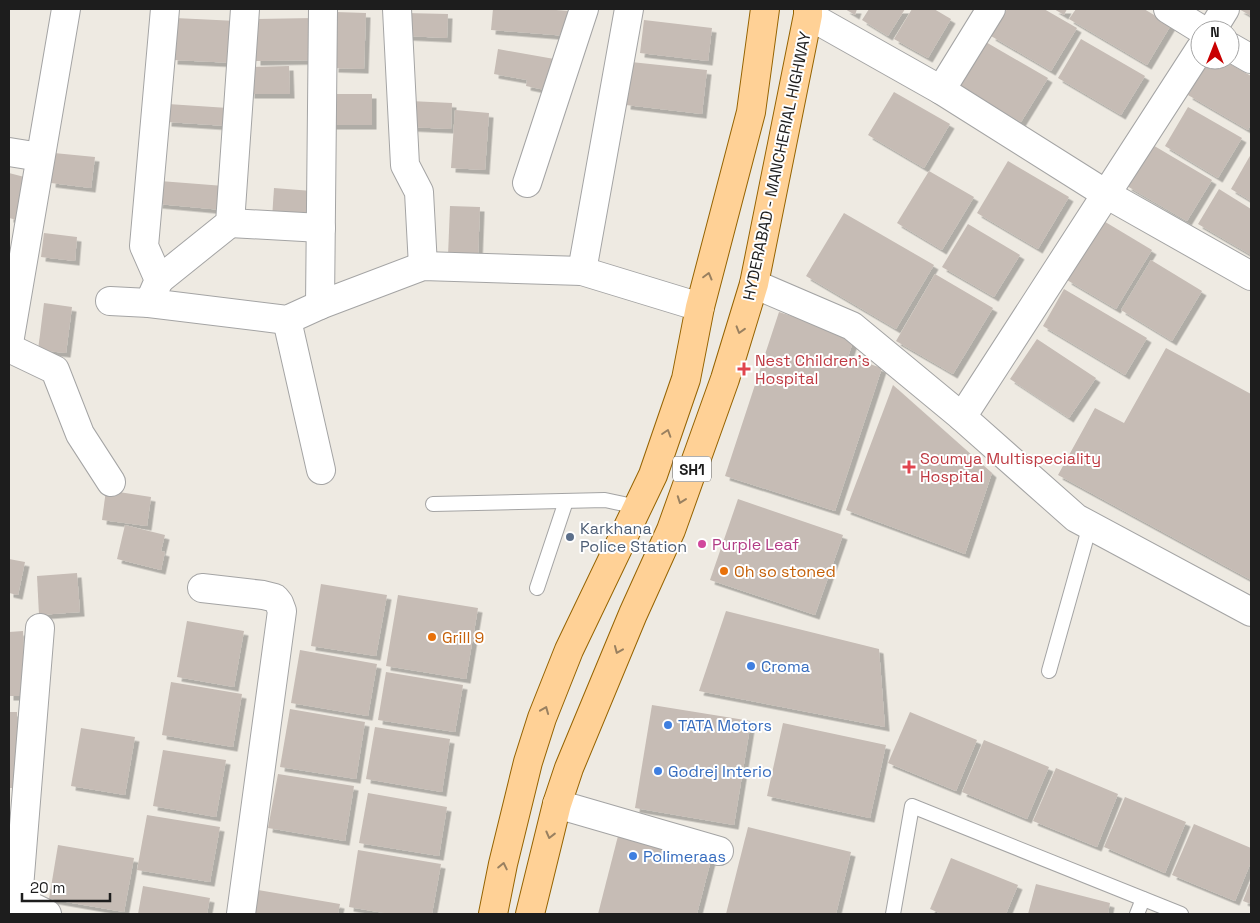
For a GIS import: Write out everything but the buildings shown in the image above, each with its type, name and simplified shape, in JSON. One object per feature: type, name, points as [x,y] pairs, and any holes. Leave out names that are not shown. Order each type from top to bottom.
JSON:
[{"type":"main road","name":"SH1","points":[[493,914],[528,762],[542,718],[570,650],[654,475],[686,379],[700,307],[751,112],[765,9]]},
{"type":"main road","name":"HYDERABAD - MANCHERIAL HIGHWAY","points":[[530,914],[557,804],[569,768],[670,530],[724,379],[754,284],[808,12]]},
{"type":"main road","points":[[528,762],[569,768]]},
{"type":"street","points":[[9,344],[66,9]]},
{"type":"street","points":[[154,292],[144,246],[165,9]]},
{"type":"street","points":[[154,292],[230,223],[245,9]]},
{"type":"street","points":[[320,305],[323,9]]},
{"type":"street","points":[[397,9],[405,165],[419,192],[423,266]]},
{"type":"street","points":[[527,183],[584,9]]},
{"type":"street","points":[[582,271],[629,9]]},
{"type":"street","points":[[941,90],[991,9]]},
{"type":"street","points":[[1168,9],[1190,23]]},
{"type":"street","points":[[1218,20],[1225,9]]},
{"type":"street","points":[[808,12],[941,90],[1106,194],[1251,276]]},
{"type":"street","points":[[1240,53],[1251,59]]},
{"type":"street","points":[[962,417],[1190,64]]},
{"type":"street","points":[[9,152],[40,157]]},
{"type":"street","points":[[230,223],[321,228]]},
{"type":"street","points":[[110,301],[154,292],[287,320],[320,305],[423,266],[582,271],[700,307]]},
{"type":"street","points":[[754,284],[852,326],[962,417],[1076,518],[1251,612]]},
{"type":"street","points":[[287,320],[321,470]]},
{"type":"street","points":[[9,348],[55,370],[80,434],[112,482]]},
{"type":"street","points":[[202,588],[275,598],[282,610],[242,914]]},
{"type":"street","points":[[40,628],[12,905],[47,914]]},
{"type":"street","points":[[557,804],[720,850]]},
{"type":"lane","points":[[433,504],[604,500],[638,507]]},
{"type":"lane","points":[[537,588],[566,501]]},
{"type":"lane","points":[[1049,671],[1090,525]]},
{"type":"lane","points":[[893,914],[912,806],[1181,914]]},
{"type":"lane","points":[[1137,914],[1143,899]]},
{"type":"place","name":"Nest Children's Hospital","points":[[744,369]]},
{"type":"place","name":"Soumya Multispeciality Hospital","points":[[909,467]]},
{"type":"place","name":"Karkhana Police Station","points":[[570,537]]},
{"type":"place","name":"Purple Leaf","points":[[702,544]]},
{"type":"place","name":"Oh so stoned","points":[[724,571]]},
{"type":"place","name":"Grill 9","points":[[432,637]]},
{"type":"place","name":"Croma","points":[[751,666]]},
{"type":"place","name":"TATA Motors","points":[[668,725]]},
{"type":"place","name":"Godrej Interio","points":[[658,771]]},
{"type":"place","name":"Polimeraas","points":[[633,856]]}]
